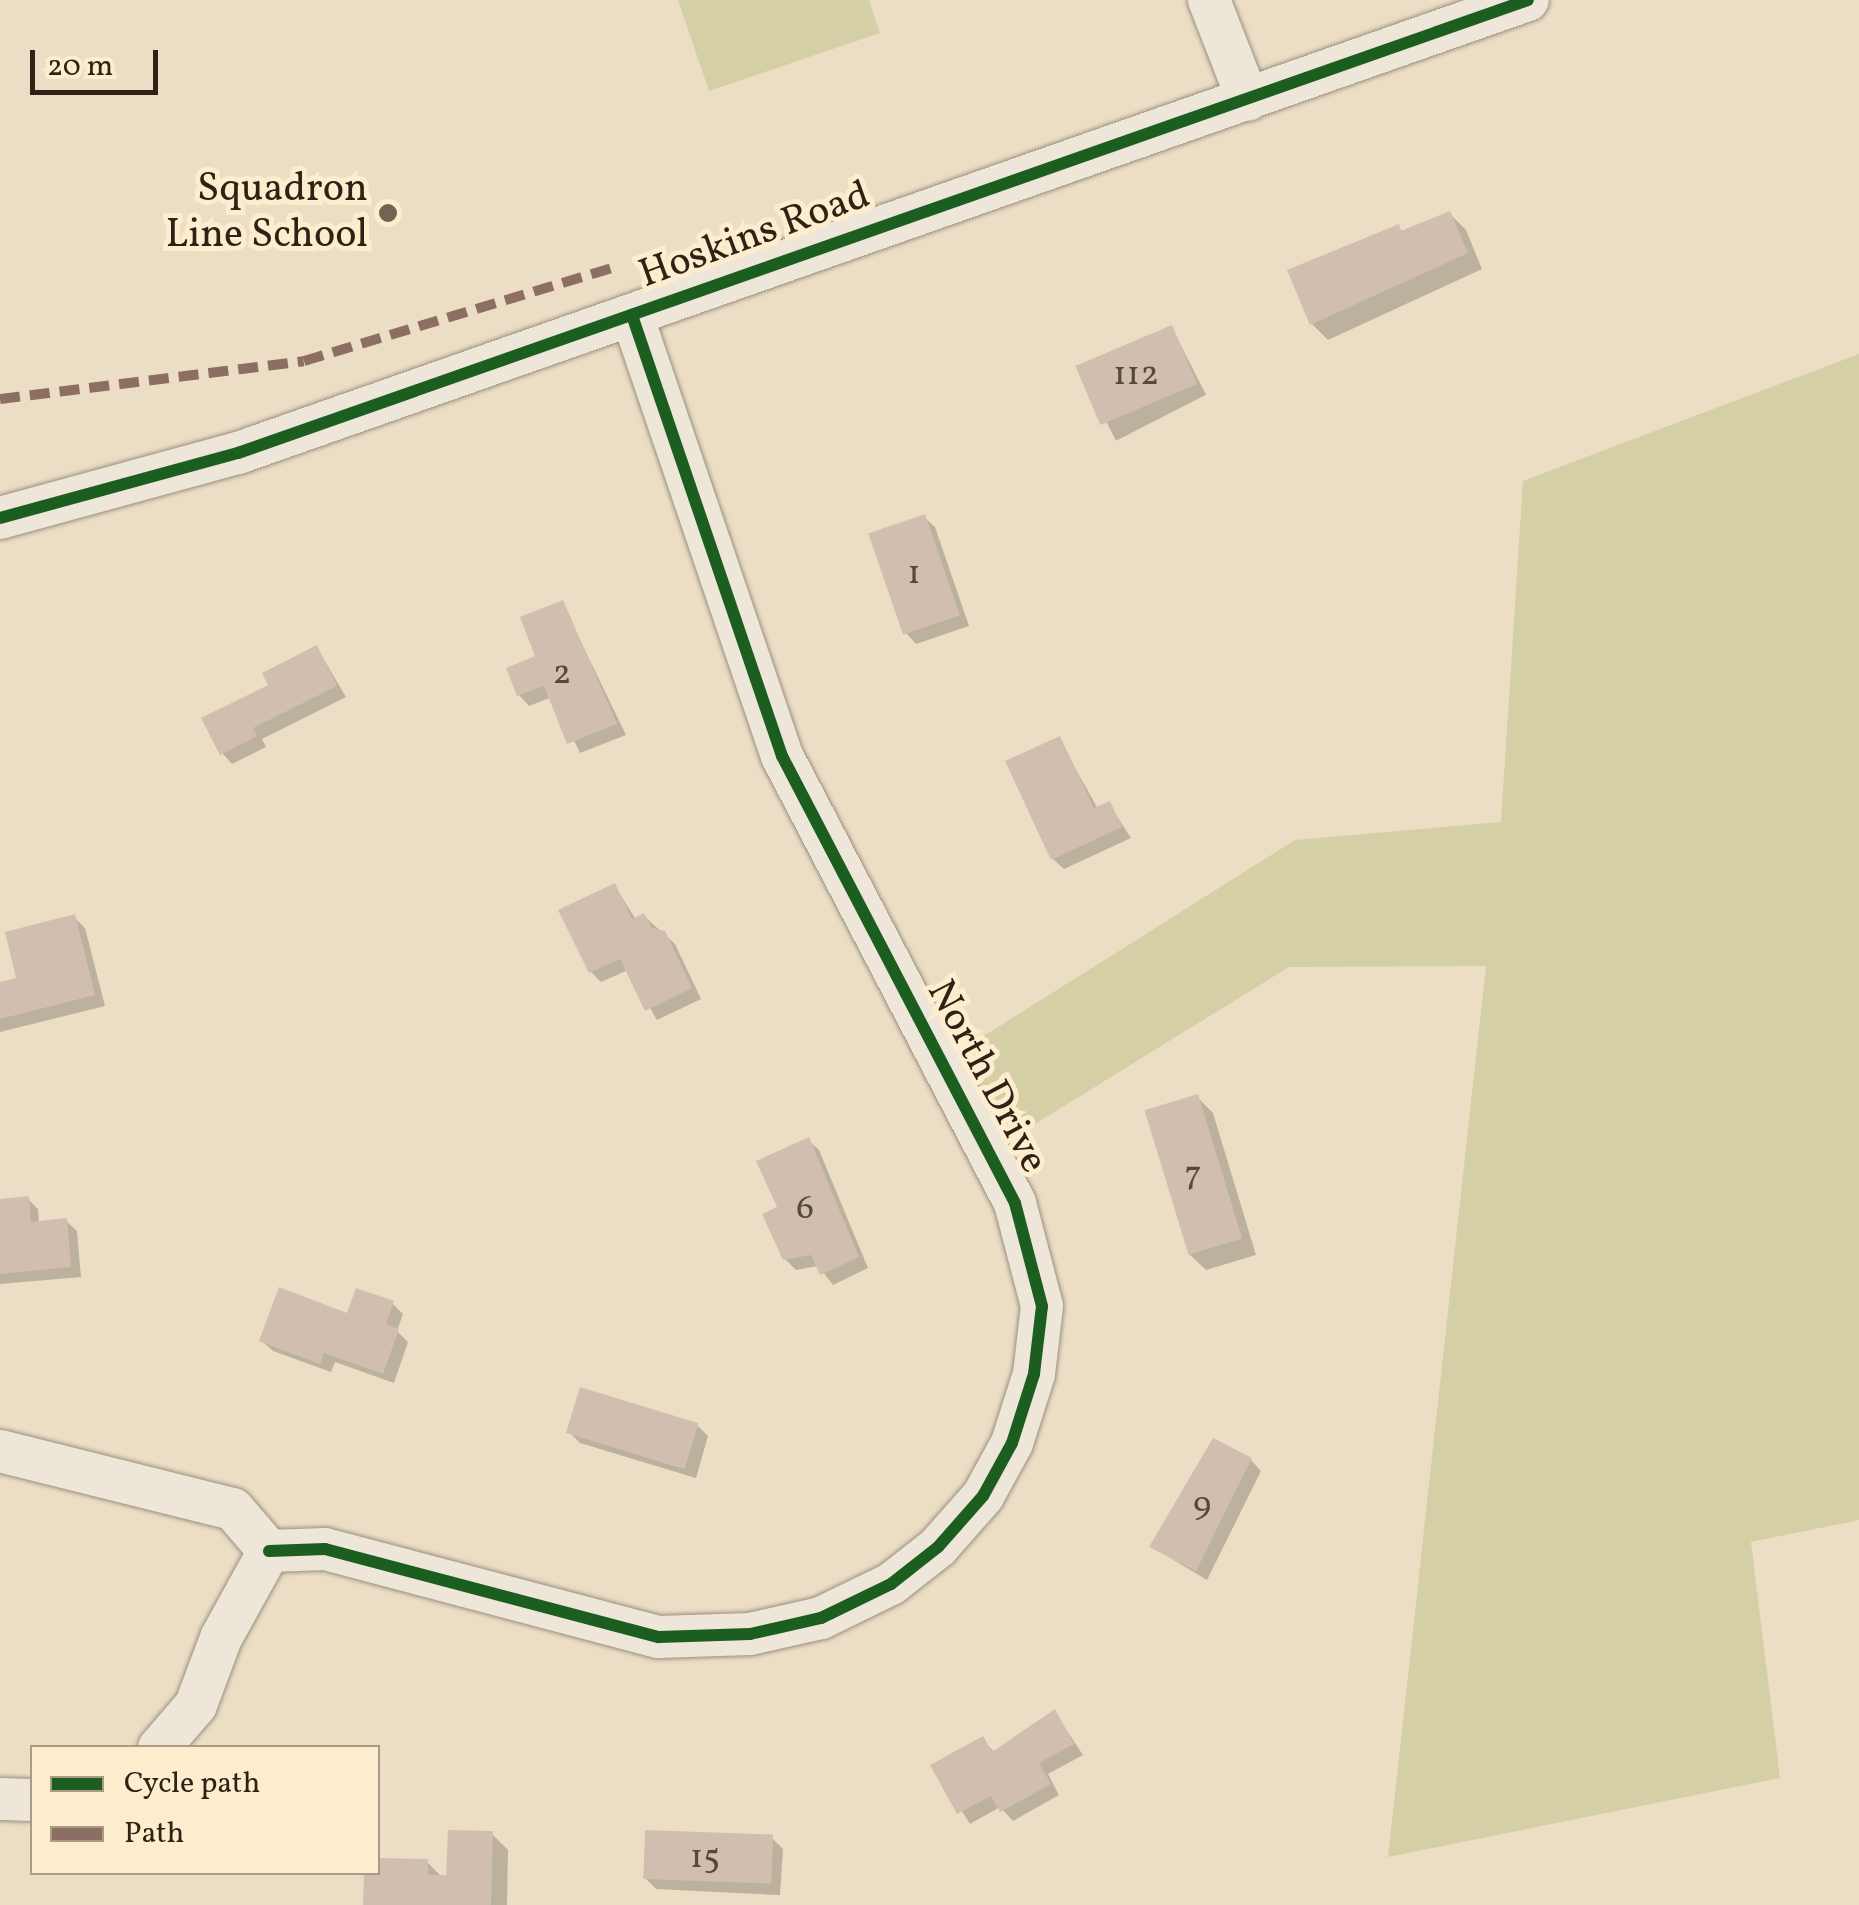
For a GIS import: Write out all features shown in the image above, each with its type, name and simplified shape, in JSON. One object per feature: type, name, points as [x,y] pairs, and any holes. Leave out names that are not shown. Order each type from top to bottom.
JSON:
[{"type":"street","points":[[1209,0],[1248,100]]},
{"type":"street","name":"Hoskins Road","points":[[0,518],[238,453],[1528,0]]},
{"type":"street","name":"North Drive","points":[[269,1551],[325,1549],[659,1638],[750,1634],[821,1618],[891,1584],[938,1547],[972,1508],[1012,1443],[1034,1374],[1042,1306],[1015,1203],[782,756],[632,314]]},
{"type":"street","points":[[0,1451],[233,1508],[269,1551],[221,1638],[196,1706],[163,1745]]},
{"type":"street","points":[[0,1798],[30,1800]]},
{"type":"shaded area","points":[[678,0],[869,0],[880,33],[709,91]]},
{"type":"shaded area","points":[[1859,354],[1859,1520],[1751,1542],[1780,1778],[1388,1857],[1486,966],[1289,967],[996,1148],[949,1058],[1295,840],[1501,822],[1523,481]]},
{"type":"building","points":[[1450,211],[1468,253],[1310,325],[1287,270],[1399,224],[1401,231]]},
{"type":"building","points":[[1172,325],[1197,384],[1100,425],[1075,366]]},
{"type":"building","points":[[925,514],[960,615],[903,635],[868,534]]},
{"type":"building","points":[[563,600],[617,724],[567,744],[544,686],[517,696],[506,668],[535,656],[520,617]]},
{"type":"building","points":[[317,645],[337,686],[253,728],[257,736],[220,755],[201,718],[268,685],[262,673]]},
{"type":"building","points":[[1060,736],[1094,808],[1110,801],[1122,827],[1051,860],[1005,761]]},
{"type":"building","points":[[615,883],[632,919],[644,913],[652,928],[665,931],[692,988],[645,1011],[620,959],[589,973],[558,910]]},
{"type":"building","points":[[75,914],[95,995],[0,1019],[0,982],[16,978],[5,932]]},
{"type":"building","points":[[1198,1094],[1242,1238],[1189,1255],[1144,1110]]},
{"type":"building","points":[[809,1137],[859,1257],[820,1275],[811,1255],[783,1260],[762,1214],[777,1207],[756,1161]]},
{"type":"building","points":[[29,1196],[31,1222],[67,1218],[71,1267],[0,1274],[0,1199]]},
{"type":"building","points":[[279,1287],[347,1313],[356,1288],[394,1301],[386,1324],[399,1329],[383,1374],[324,1353],[320,1364],[259,1341]]},
{"type":"building","points":[[580,1387],[699,1423],[685,1469],[566,1433]]},
{"type":"building","points":[[1213,1438],[1252,1458],[1196,1571],[1149,1547]]},
{"type":"building","points":[[1055,1709],[1074,1744],[1039,1763],[1051,1784],[1000,1812],[991,1796],[957,1814],[930,1765],[983,1736],[992,1752]]},
{"type":"building","points":[[448,1830],[493,1831],[491,1905],[363,1905],[364,1875],[380,1875],[380,1858],[428,1859],[428,1875],[446,1875]]},
{"type":"building","points":[[645,1830],[773,1834],[771,1883],[643,1879]]},
{"type":"marked path","points":[[0,399],[304,361],[616,267]]},
{"type":"cycle path","points":[[0,518],[238,453],[1528,0]]},
{"type":"cycle path","points":[[269,1551],[325,1549],[659,1637],[750,1634],[821,1618],[891,1584],[938,1547],[983,1496],[1012,1443],[1034,1374],[1042,1306],[1015,1203],[782,756],[632,315]]},
{"type":"place","name":"Squadron Line School","points":[[388,213]]}]
